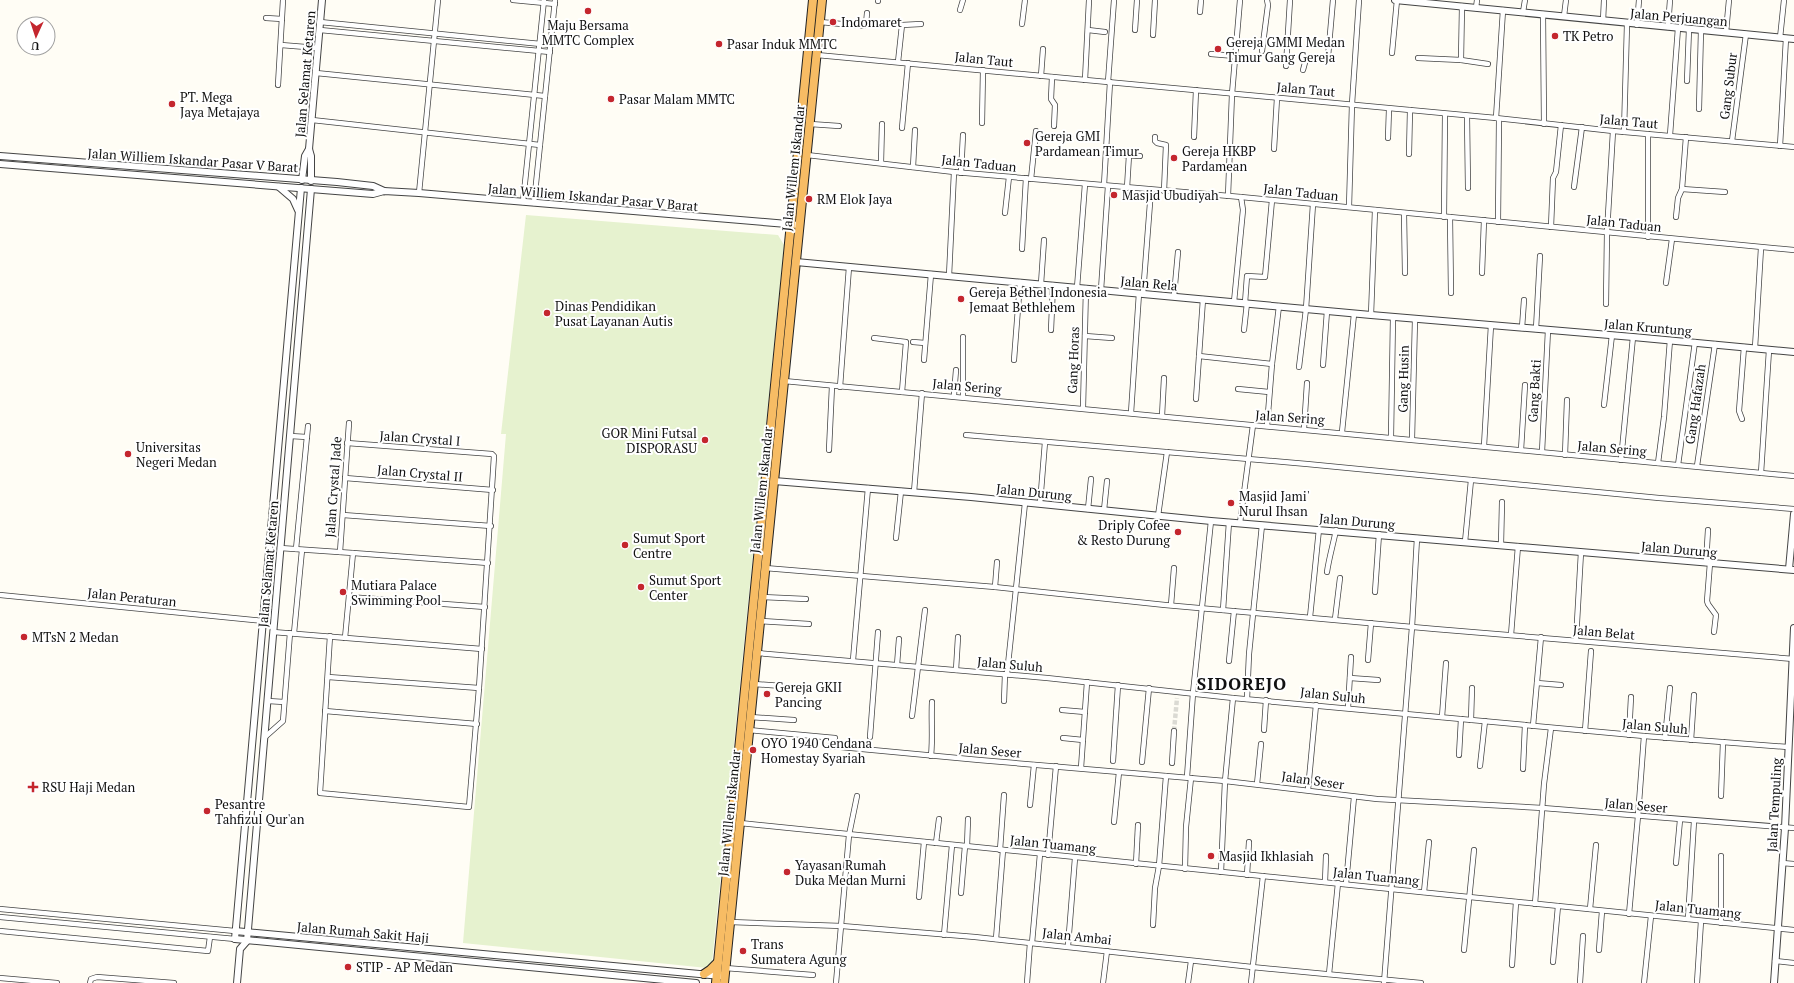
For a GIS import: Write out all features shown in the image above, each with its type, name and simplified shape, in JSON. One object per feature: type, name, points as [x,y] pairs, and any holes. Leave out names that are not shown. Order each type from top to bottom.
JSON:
[{"type":"highway","name":"Jalan Willem Iskandar","points":[[720,974],[795,225],[813,0]]},
{"type":"highway","name":"Jalan Willem Iskandar","points":[[720,974],[730,922],[774,480],[772,459],[784,381],[796,262],[795,225],[807,155],[822,0]]},
{"type":"highway","points":[[704,974],[713,968],[720,974]]},
{"type":"street","points":[[278,85],[284,0]]},
{"type":"street","name":"Jalan Selamat Ketaren","points":[[311,181],[311,156],[309,149],[322,0]]},
{"type":"street","points":[[419,193],[438,0]]},
{"type":"street","points":[[513,0],[555,2],[534,203]]},
{"type":"street","points":[[960,10],[963,0]]},
{"type":"street","points":[[1022,24],[1025,0]]},
{"type":"street","points":[[1085,80],[1089,0]]},
{"type":"street","points":[[1102,290],[1106,154],[1114,0]]},
{"type":"street","points":[[1135,30],[1137,0]]},
{"type":"street","points":[[1153,35],[1155,0]]},
{"type":"street","points":[[1200,0],[1200,12]]},
{"type":"street","points":[[1228,196],[1232,94],[1240,0]]},
{"type":"street","points":[[1262,51],[1268,5],[1267,0]]},
{"type":"street","points":[[1286,66],[1290,0]]},
{"type":"street","points":[[1304,70],[1306,59],[1328,57],[1333,0]]},
{"type":"street","points":[[1349,207],[1352,104],[1359,0]]},
{"type":"street","points":[[1392,53],[1396,0]]},
{"type":"street","name":"Jalan Perjuangan","points":[[1396,0],[1445,2],[1476,8],[1564,16],[1627,24],[1794,39]]},
{"type":"street","points":[[1476,8],[1477,0]]},
{"type":"street","points":[[1523,12],[1525,0]]},
{"type":"street","points":[[1564,16],[1566,0]]},
{"type":"street","points":[[1603,21],[1604,0]]},
{"type":"street","points":[[1637,24],[1639,0]]},
{"type":"street","points":[[1668,27],[1670,0]]},
{"type":"street","points":[[1726,32],[1729,0]]},
{"type":"street","points":[[1780,146],[1784,0]]},
{"type":"street","points":[[523,202],[543,2]]},
{"type":"street","points":[[1461,60],[1462,6]]},
{"type":"street","points":[[1498,222],[1498,118],[1503,10]]},
{"type":"street","points":[[820,22],[864,26],[866,24],[867,13]]},
{"type":"street","points":[[1543,14],[1544,124]]},
{"type":"street","points":[[266,18],[282,19]]},
{"type":"street","points":[[320,22],[551,45]]},
{"type":"street","points":[[898,62],[902,24],[921,24]]},
{"type":"street","points":[[1624,132],[1627,24]]},
{"type":"street","points":[[1670,136],[1678,28]]},
{"type":"street","points":[[1687,81],[1689,29]]},
{"type":"street","points":[[320,30],[550,52]]},
{"type":"street","points":[[1088,30],[1105,32]]},
{"type":"street","points":[[1699,109],[1701,30]]},
{"type":"street","name":"Gang Subur","points":[[1732,141],[1746,34]]},
{"type":"street","points":[[281,45],[318,48]]},
{"type":"street","points":[[1041,76],[1044,49]]},
{"type":"street","name":"Jalan Taut","points":[[817,54],[1232,94],[1352,104],[1389,109],[1498,118],[1582,127],[1613,132],[1794,147]]},
{"type":"street","points":[[1211,54],[1235,56]]},
{"type":"street","points":[[1418,58],[1461,60],[1488,64]]},
{"type":"street","points":[[902,128],[908,63]]},
{"type":"street","points":[[982,123],[983,70]]},
{"type":"street","points":[[316,73],[545,96]]},
{"type":"street","points":[[1052,77],[1051,99],[1055,104],[1054,126]]},
{"type":"street","points":[[1194,137],[1196,90]]},
{"type":"street","points":[[1274,149],[1277,98]]},
{"type":"street","points":[[1388,138],[1389,109]]},
{"type":"street","points":[[1409,154],[1410,110]]},
{"type":"street","points":[[1444,217],[1445,114]]},
{"type":"street","points":[[1467,116],[1468,188]]},
{"type":"street","points":[[312,120],[540,145]]},
{"type":"street","points":[[810,124],[839,126]]},
{"type":"street","points":[[881,163],[882,124]]},
{"type":"street","points":[[1551,227],[1553,178],[1556,172],[1561,125]]},
{"type":"street","points":[[1574,188],[1582,127]]},
{"type":"street","points":[[913,167],[915,130]]},
{"type":"street","points":[[1022,249],[1029,179],[1036,131]]},
{"type":"street","points":[[1606,304],[1613,132]]},
{"type":"street","points":[[1648,134],[1648,237]]},
{"type":"street","points":[[961,172],[963,135]]},
{"type":"street","points":[[1155,137],[1156,142],[1166,144],[1164,191]]},
{"type":"street","points":[[1676,217],[1678,198],[1682,189],[1686,137]]},
{"type":"street","name":"Jalan Selamat Ketaren","points":[[302,180],[305,156],[309,149]]},
{"type":"street","points":[[1106,154],[1140,156]]},
{"type":"street","name":"Jalan Taduan","points":[[807,155],[954,172],[1349,207],[1794,250]]},
{"type":"street","points":[[1127,188],[1129,155]]},
{"type":"street","name":"Jalan Williem Iskandar Pasar V Barat","points":[[0,156],[373,186],[384,191]]},
{"type":"street","points":[[17,158],[17,166]]},
{"type":"street","name":"Jalan Williem Iskandar Pasar V Barat","points":[[0,164],[372,194],[384,191],[419,193],[795,225]]},
{"type":"street","points":[[156,169],[156,177]]},
{"type":"street","points":[[949,276],[954,172]]},
{"type":"street","points":[[1005,212],[1009,177]]},
{"type":"street","points":[[1077,288],[1085,184]]},
{"type":"street","points":[[277,186],[293,199],[299,212]]},
{"type":"street","name":"Jalan Selamat Ketaren","points":[[235,939],[301,188]]},
{"type":"street","name":"Jalan Selamat Ketaren","points":[[247,940],[311,189]]},
{"type":"street","points":[[1682,189],[1725,192]]},
{"type":"street","points":[[1130,413],[1151,190]]},
{"type":"street","points":[[1234,302],[1243,210],[1241,197]]},
{"type":"street","points":[[1244,330],[1247,276],[1265,277],[1272,200]]},
{"type":"street","points":[[1299,367],[1306,309],[1313,204]]},
{"type":"street","points":[[1371,316],[1375,210]]},
{"type":"street","points":[[1404,213],[1405,273]]},
{"type":"street","points":[[1450,217],[1450,293]]},
{"type":"street","points":[[1482,273],[1484,220]]},
{"type":"street","points":[[1666,283],[1672,239]]},
{"type":"street","points":[[1041,284],[1044,240]]},
{"type":"street","points":[[1755,348],[1761,248]]},
{"type":"street","points":[[1174,296],[1178,252]]},
{"type":"street","points":[[1536,329],[1540,256]]},
{"type":"street","name":"Jalan Rela","points":[[796,262],[1174,296],[1371,316],[1500,326]]},
{"type":"street","points":[[840,387],[849,267]]},
{"type":"street","points":[[924,360],[931,274]]},
{"type":"street","points":[[1014,360],[1020,282]]},
{"type":"street","points":[[1051,330],[1054,285]]},
{"type":"street","name":"Gang Horas","points":[[1083,408],[1086,288]]},
{"type":"street","points":[[292,292],[302,292]]},
{"type":"street","points":[[1196,398],[1203,299]]},
{"type":"street","points":[[1522,328],[1524,300]]},
{"type":"street","points":[[1267,426],[1269,392],[1279,306]]},
{"type":"street","points":[[1323,364],[1327,311]]},
{"type":"street","points":[[1342,432],[1354,314]]},
{"type":"street","points":[[1391,437],[1393,317]]},
{"type":"street","name":"Gang Husin","points":[[1412,439],[1415,319]]},
{"type":"street","points":[[1484,446],[1491,325]]},
{"type":"street","name":"Jalan Kruntung","points":[[1500,326],[1695,342],[1794,352]]},
{"type":"street","name":"Gang Bakti","points":[[1542,452],[1548,330]]},
{"type":"street","points":[[1604,405],[1612,335]]},
{"type":"street","points":[[1085,336],[1112,338]]},
{"type":"street","points":[[963,337],[963,396]]},
{"type":"street","points":[[1621,460],[1633,337]]},
{"type":"street","points":[[874,338],[906,342],[902,392]]},
{"type":"street","points":[[1658,463],[1664,417],[1670,340]]},
{"type":"street","points":[[913,342],[925,343]]},
{"type":"street","points":[[1678,465],[1695,342]]},
{"type":"street","name":"Gang Hafazah","points":[[1697,466],[1714,344]]},
{"type":"street","points":[[1742,419],[1739,411],[1744,347]]},
{"type":"street","points":[[1761,473],[1769,350]]},
{"type":"street","points":[[1199,356],[1272,364]]},
{"type":"street","points":[[954,396],[956,370]]},
{"type":"street","points":[[1162,416],[1164,378]]},
{"type":"street","name":"Jalan Sering","points":[[784,381],[922,394],[963,396],[1794,476]]},
{"type":"street","points":[[1304,429],[1307,383]]},
{"type":"street","points":[[1521,450],[1525,385]]},
{"type":"street","points":[[829,450],[832,386]]},
{"type":"street","points":[[1238,389],[1269,392]]},
{"type":"street","points":[[914,492],[922,394]]},
{"type":"street","points":[[1565,455],[1567,400]]},
{"type":"street","name":"Jalan Crystal Jade","points":[[340,552],[349,423]]},
{"type":"street","points":[[1240,523],[1253,425]]},
{"type":"street","points":[[296,549],[308,426]]},
{"type":"street","points":[[966,435],[1249,459],[1659,498],[1794,509]]},
{"type":"street","points":[[290,436],[307,437]]},
{"type":"street","points":[[1040,504],[1044,442]]},
{"type":"street","name":"Jalan Crystal I","points":[[347,443],[492,454],[495,458],[493,490]]},
{"type":"street","points":[[1158,516],[1167,452]]},
{"type":"street","points":[[276,466],[287,467]]},
{"type":"street","name":"Jalan Crystal II","points":[[345,478],[493,490]]},
{"type":"street","points":[[1088,509],[1091,479]]},
{"type":"street","name":"Jalan Durung","points":[[774,480],[1211,521],[1336,530],[1792,570]]},
{"type":"street","points":[[1465,542],[1472,480]]},
{"type":"street","points":[[1104,510],[1107,481]]},
{"type":"street","points":[[853,660],[859,575],[868,488]]},
{"type":"street","points":[[330,636],[321,794],[468,807],[477,724],[493,490]]},
{"type":"street","points":[[896,538],[901,491]]},
{"type":"street","points":[[1501,545],[1502,502]]},
{"type":"street","points":[[1004,701],[1026,503]]},
{"type":"street","points":[[1792,570],[1794,514]]},
{"type":"street","points":[[343,515],[491,526]]},
{"type":"street","points":[[1185,869],[1193,693],[1211,521]]},
{"type":"street","points":[[1223,610],[1229,522]]},
{"type":"street","points":[[1247,699],[1262,525]]},
{"type":"street","points":[[1310,617],[1319,529]]},
{"type":"street","points":[[1327,572],[1336,530]]},
{"type":"street","points":[[1708,530],[1707,601],[1716,615],[1714,632]]},
{"type":"street","points":[[1375,592],[1379,534]]},
{"type":"street","points":[[1384,981],[1390,888],[1399,801],[1412,627],[1416,538]]},
{"type":"street","points":[[1511,635],[1518,546]]},
{"type":"street","points":[[280,548],[488,563]]},
{"type":"street","points":[[265,737],[283,721],[302,550]]},
{"type":"street","points":[[1576,640],[1581,552]]},
{"type":"street","points":[[345,638],[353,553]]},
{"type":"street","points":[[995,587],[996,562]]},
{"type":"street","name":"Jalan Belat","points":[[765,568],[995,587],[1412,627],[1793,659]]},
{"type":"street","points":[[1171,605],[1174,568]]},
{"type":"street","points":[[1335,619],[1340,578]]},
{"type":"street","name":"Jalan Peraturan","points":[[0,595],[263,621]]},
{"type":"street","points":[[349,597],[485,607]]},
{"type":"street","points":[[762,597],[806,599]]},
{"type":"street","points":[[912,716],[925,610]]},
{"type":"street","points":[[1229,661],[1234,611]]},
{"type":"street","points":[[760,621],[809,624]]},
{"type":"street","points":[[1368,660],[1371,623]]},
{"type":"street","name":"Jalan Tempuling","points":[[1774,983],[1790,748],[1794,628]]},
{"type":"street","points":[[273,632],[482,649]]},
{"type":"street","points":[[870,737],[878,632]]},
{"type":"street","points":[[956,670],[958,637]]},
{"type":"street","points":[[1533,726],[1541,637]]},
{"type":"street","points":[[897,665],[899,639]]},
{"type":"street","points":[[1585,731],[1591,651]]},
{"type":"street","name":"Jalan Suluh","points":[[757,653],[1006,674],[1233,698],[1551,728],[1790,748]]},
{"type":"street","points":[[1348,708],[1351,657]]},
{"type":"street","points":[[1442,717],[1446,663]]},
{"type":"street","points":[[328,677],[479,688]]},
{"type":"street","points":[[1350,678],[1378,680]]},
{"type":"street","points":[[1081,768],[1087,682]]},
{"type":"street","points":[[1537,683],[1561,685]]},
{"type":"street","points":[[754,684],[782,686]]},
{"type":"street","points":[[1113,761],[1118,685]]},
{"type":"street","points":[[1142,762],[1149,688]]},
{"type":"street","points":[[1471,720],[1472,688]]},
{"type":"street","points":[[1666,738],[1670,688]]},
{"type":"street","points":[[1177,698],[1178,691]]},
{"type":"street","points":[[1691,740],[1694,695]]},
{"type":"street","points":[[1629,735],[1631,697]]},
{"type":"street","points":[[1221,872],[1225,781],[1233,698]]},
{"type":"street","points":[[1264,730],[1266,700]]},
{"type":"street","points":[[268,701],[284,702]]},
{"type":"street","points":[[931,756],[933,730],[931,723],[932,702]]},
{"type":"street","points":[[1308,790],[1316,705]]},
{"type":"street","points":[[1062,710],[1085,712]]},
{"type":"street","points":[[325,711],[477,724]]},
{"type":"street","points":[[750,717],[794,720]]},
{"type":"street","points":[[1458,755],[1461,719]]},
{"type":"street","points":[[1480,766],[1484,721]]},
{"type":"street","points":[[1523,769],[1525,725]]},
{"type":"street","points":[[1535,904],[1544,784],[1551,728]]},
{"type":"street","points":[[749,730],[835,738]]},
{"type":"street","points":[[1172,763],[1174,731]]},
{"type":"street","points":[[1628,914],[1644,736]]},
{"type":"street","points":[[1063,738],[1082,740]]},
{"type":"street","points":[[1720,796],[1723,742]]},
{"type":"street","points":[[1257,784],[1261,744]]},
{"type":"street","name":"Jalan Seser","points":[[830,746],[1257,784],[1354,797],[1399,801],[1543,808],[1794,828]]},
{"type":"street","points":[[250,765],[262,766]]},
{"type":"street","points":[[1030,805],[1034,765]]},
{"type":"street","points":[[1048,855],[1056,766]]},
{"type":"street","points":[[1114,822],[1119,772]]},
{"type":"street","points":[[1153,925],[1155,888],[1160,866],[1166,776]]},
{"type":"street","points":[[996,939],[1004,795]]},
{"type":"street","points":[[836,983],[849,835],[857,796]]},
{"type":"street","points":[[1346,884],[1354,797]]},
{"type":"street","points":[[936,843],[938,818]]},
{"type":"street","points":[[960,893],[968,819]]},
{"type":"street","points":[[1676,863],[1680,820]]},
{"type":"street","points":[[1688,920],[1694,821]]},
{"type":"street","name":"Jalan Tuamang","points":[[740,823],[1794,930]]},
{"type":"street","points":[[1136,864],[1138,825]]},
{"type":"street","points":[[919,897],[924,842]]},
{"type":"street","points":[[1247,875],[1249,842]]},
{"type":"street","points":[[1424,892],[1429,842]]},
{"type":"street","points":[[944,935],[952,845]]},
{"type":"street","points":[[1590,909],[1596,846]]},
{"type":"street","points":[[1464,950],[1474,850]]},
{"type":"street","points":[[1027,983],[1040,854]]},
{"type":"street","points":[[1325,882],[1326,856]]},
{"type":"street","points":[[1721,856],[1721,923]]},
{"type":"street","points":[[1068,946],[1076,858]]},
{"type":"street","points":[[1782,863],[1794,864]]},
{"type":"street","points":[[1251,983],[1263,876]]},
{"type":"street","points":[[1329,974],[1338,883]]},
{"type":"street","points":[[1512,965],[1516,902]]},
{"type":"street","points":[[1553,962],[1558,906]]},
{"type":"street","name":"Jalan Rumah Sakit Haji","points":[[0,909],[704,974],[720,974]]},
{"type":"street","points":[[1599,950],[1602,911]]},
{"type":"street","points":[[1644,983],[1651,916]]},
{"type":"street","name":"Jalan Rumah Sakit Haji","points":[[0,917],[696,983]]},
{"type":"street","points":[[1697,983],[1701,921]]},
{"type":"street","name":"Jalan Ambai","points":[[730,922],[842,926],[996,939],[1384,981],[1421,983]]},
{"type":"street","points":[[0,931],[208,951],[210,937]]},
{"type":"street","points":[[1580,983],[1583,936]]},
{"type":"street","points":[[235,939],[240,949],[237,983]]},
{"type":"street","points":[[240,949],[247,940]]},
{"type":"street","points":[[1103,983],[1107,951]]},
{"type":"street","points":[[1188,983],[1191,961]]},
{"type":"street","points":[[1775,961],[1794,963]]},
{"type":"street","points":[[720,974],[813,975]]},
{"type":"street","points":[[90,983],[91,979],[97,977],[174,983]]},
{"type":"street","points":[[0,978],[57,983]]},
{"type":"green space","name":"Sumut Sport Centre","points":[[526,215],[778,235],[784,245],[712,963],[707,968],[463,943],[506,434],[501,434]]},
{"type":"tunnel","points":[[1174,731],[1177,698]]},
{"type":"place","name":"Maju Bersama MMTC Complex","points":[[588,11]]},
{"type":"place","name":"Indomaret","points":[[833,22]]},
{"type":"place","name":"TK Petro","points":[[1555,36]]},
{"type":"place","name":"Pasar Induk MMTC","points":[[719,44]]},
{"type":"place","name":"Gereja GMMI Medan Timur Gang Gereja","points":[[1218,49]]},
{"type":"place","name":"Pasar Malam MMTC","points":[[611,99]]},
{"type":"place","name":"PT. Mega Jaya Metajaya","points":[[172,104]]},
{"type":"place","name":"Gereja GMI Pardamean Timur","points":[[1027,143]]},
{"type":"place","name":"Gereja HKBP Pardamean","points":[[1174,158]]},
{"type":"place","name":"Masjid Ubudiyah","points":[[1114,195]]},
{"type":"place","name":"RM Elok Jaya","points":[[809,199]]},
{"type":"place","name":"Gereja Bethel Indonesia Jemaat Bethlehem","points":[[961,299]]},
{"type":"place","name":"Dinas Pendidikan Pusat Layanan Autis","points":[[547,313]]},
{"type":"place","name":"GOR Mini Futsal DISPORASU","points":[[705,440]]},
{"type":"place","name":"Universitas Negeri Medan","points":[[128,454]]},
{"type":"place","name":"Masjid Jami' Nurul Ihsan","points":[[1231,503]]},
{"type":"place","name":"Driply Cofee & Resto Durung","points":[[1178,532]]},
{"type":"place","name":"Sumut Sport Centre","points":[[625,545]]},
{"type":"place","name":"Sumut Sport Center","points":[[641,587]]},
{"type":"place","name":"Mutiara Palace Swimming Pool","points":[[343,592]]},
{"type":"place","name":"MTsN 2 Medan","points":[[24,637]]},
{"type":"place","name":"Gereja GKII Pancing","points":[[767,694]]},
{"type":"place","name":"OYO 1940 Cendana Homestay Syariah","points":[[753,750]]},
{"type":"place","name":"RSU Haji Medan","points":[[33,787]]},
{"type":"place","name":"Pesantre Tahfizul Qur'an","points":[[207,811]]},
{"type":"place","name":"Masjid Ikhlasiah","points":[[1211,856]]},
{"type":"place","name":"Yayasan Rumah Duka Medan Murni","points":[[787,872]]},
{"type":"place","name":"Trans Sumatera Agung","points":[[743,951]]},
{"type":"place","name":"STIP - AP Medan","points":[[348,967]]},
{"type":"district","name":"SIDOREJO","points":[[1242,683]]}]
